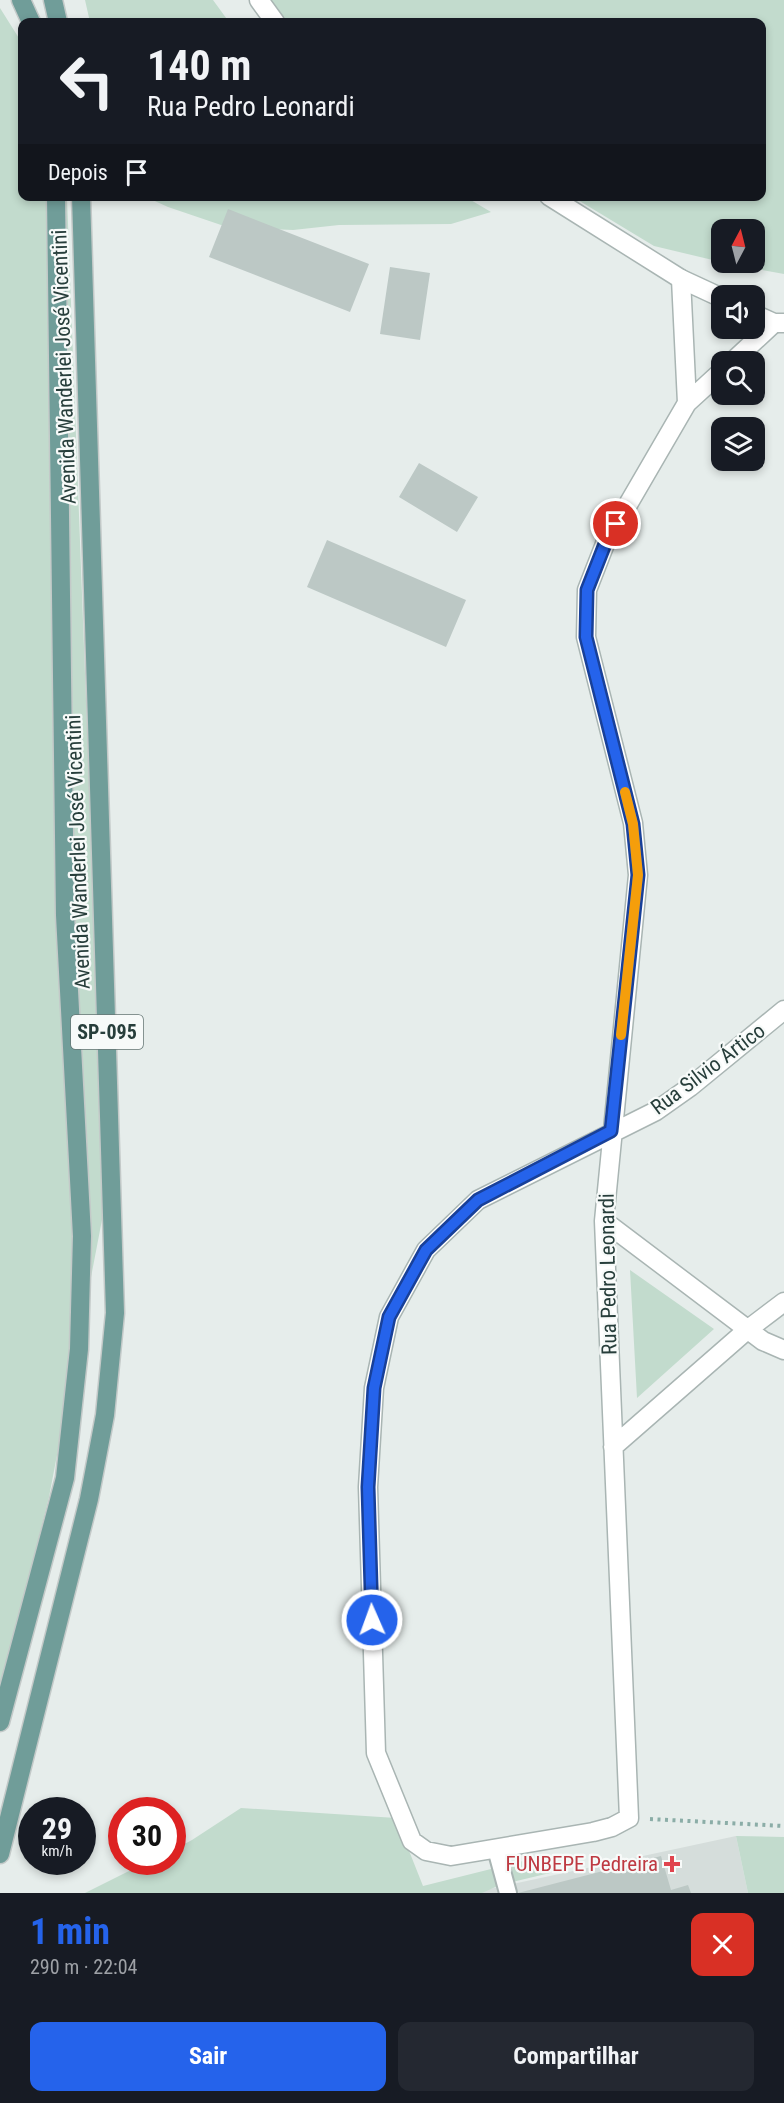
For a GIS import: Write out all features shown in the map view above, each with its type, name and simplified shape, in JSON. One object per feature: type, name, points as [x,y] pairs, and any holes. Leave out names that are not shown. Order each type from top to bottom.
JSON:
[{"type":"main road","points":[[21,0],[29,18]]},
{"type":"main road","points":[[53,0],[57,18]]},
{"type":"main road","name":"Avenida Wanderlei José Vicentini","points":[[0,1722],[65,1478],[79,1349],[82,1236],[65,915],[56,201]]},
{"type":"main road","name":"Avenida Wanderlei José Vicentini","points":[[0,1854],[89,1499],[105,1414],[116,1313],[81,201]]},
{"type":"street","points":[[259,0],[272,18]]},
{"type":"street","points":[[557,201],[681,279],[711,293]]},
{"type":"street","points":[[681,279],[687,403]]},
{"type":"street","points":[[745,351],[779,323]]},
{"type":"street","name":"Rua Pedro Leonardi","points":[[629,1818],[604,1221],[611,1131],[638,875],[633,824],[586,637],[587,590],[605,544],[687,403],[711,381]]},
{"type":"street","name":"Rua Silvio Ártico","points":[[629,1818],[612,1827],[593,1832],[451,1856],[426,1851],[412,1841],[403,1825],[376,1753],[368,1487],[374,1388],[389,1317],[426,1250],[478,1200],[611,1131],[656,1111],[690,1088],[784,1010]]},
{"type":"street","points":[[604,1221],[747,1330],[763,1341],[784,1350]]},
{"type":"street","points":[[613,1447],[747,1330],[784,1302]]},
{"type":"lane","points":[[496,1849],[508,1893]]},
{"type":"path","points":[[629,1818],[784,1826]]},
{"type":"shaded area","name":"FUNBEPE Pedreira","points":[[736,1836],[748,1893],[471,1893]]},
{"type":"green space","points":[[85,0],[213,0],[226,18],[89,18]]},
{"type":"green space","points":[[262,0],[784,0],[784,274],[765,270],[765,219],[711,219],[711,260],[654,246],[580,201],[766,201],[766,18],[283,18]]},
{"type":"green space","points":[[0,8],[18,37],[18,201],[67,201],[105,1204],[49,1497],[0,1692]]},
{"type":"green space","points":[[155,201],[472,201],[491,212],[451,224],[339,225],[293,230],[227,227]]},
{"type":"green space","points":[[630,1270],[714,1329],[637,1398]]},
{"type":"green space","points":[[241,1808],[396,1818],[423,1886],[531,1859],[550,1873],[500,1885],[482,1893],[85,1893],[121,1875],[186,1875],[186,1843]]},
{"type":"green space","points":[[736,1836],[784,1837],[784,1893],[748,1893]]},
{"type":"building","points":[[228,209],[369,264],[350,312],[209,257]]},
{"type":"building","points":[[390,267],[430,273],[420,340],[380,334]]},
{"type":"building","points":[[419,463],[478,497],[457,532],[399,497]]},
{"type":"building","points":[[327,540],[466,600],[446,647],[307,587]]},
{"type":"building","points":[[661,1856],[671,1890],[688,1885],[691,1893],[518,1893]]},
{"type":"slow traffic","points":[[621,1035],[638,875],[633,824],[625,792]]},
{"type":"place","name":"FUNBEPE Pedreira","points":[[672,1864]]},
{"type":"route","points":[[372,1620],[368,1487],[374,1388],[389,1317],[426,1250],[478,1200],[611,1131],[638,875],[633,824],[586,637],[587,590],[605,544],[616,524]]}]
